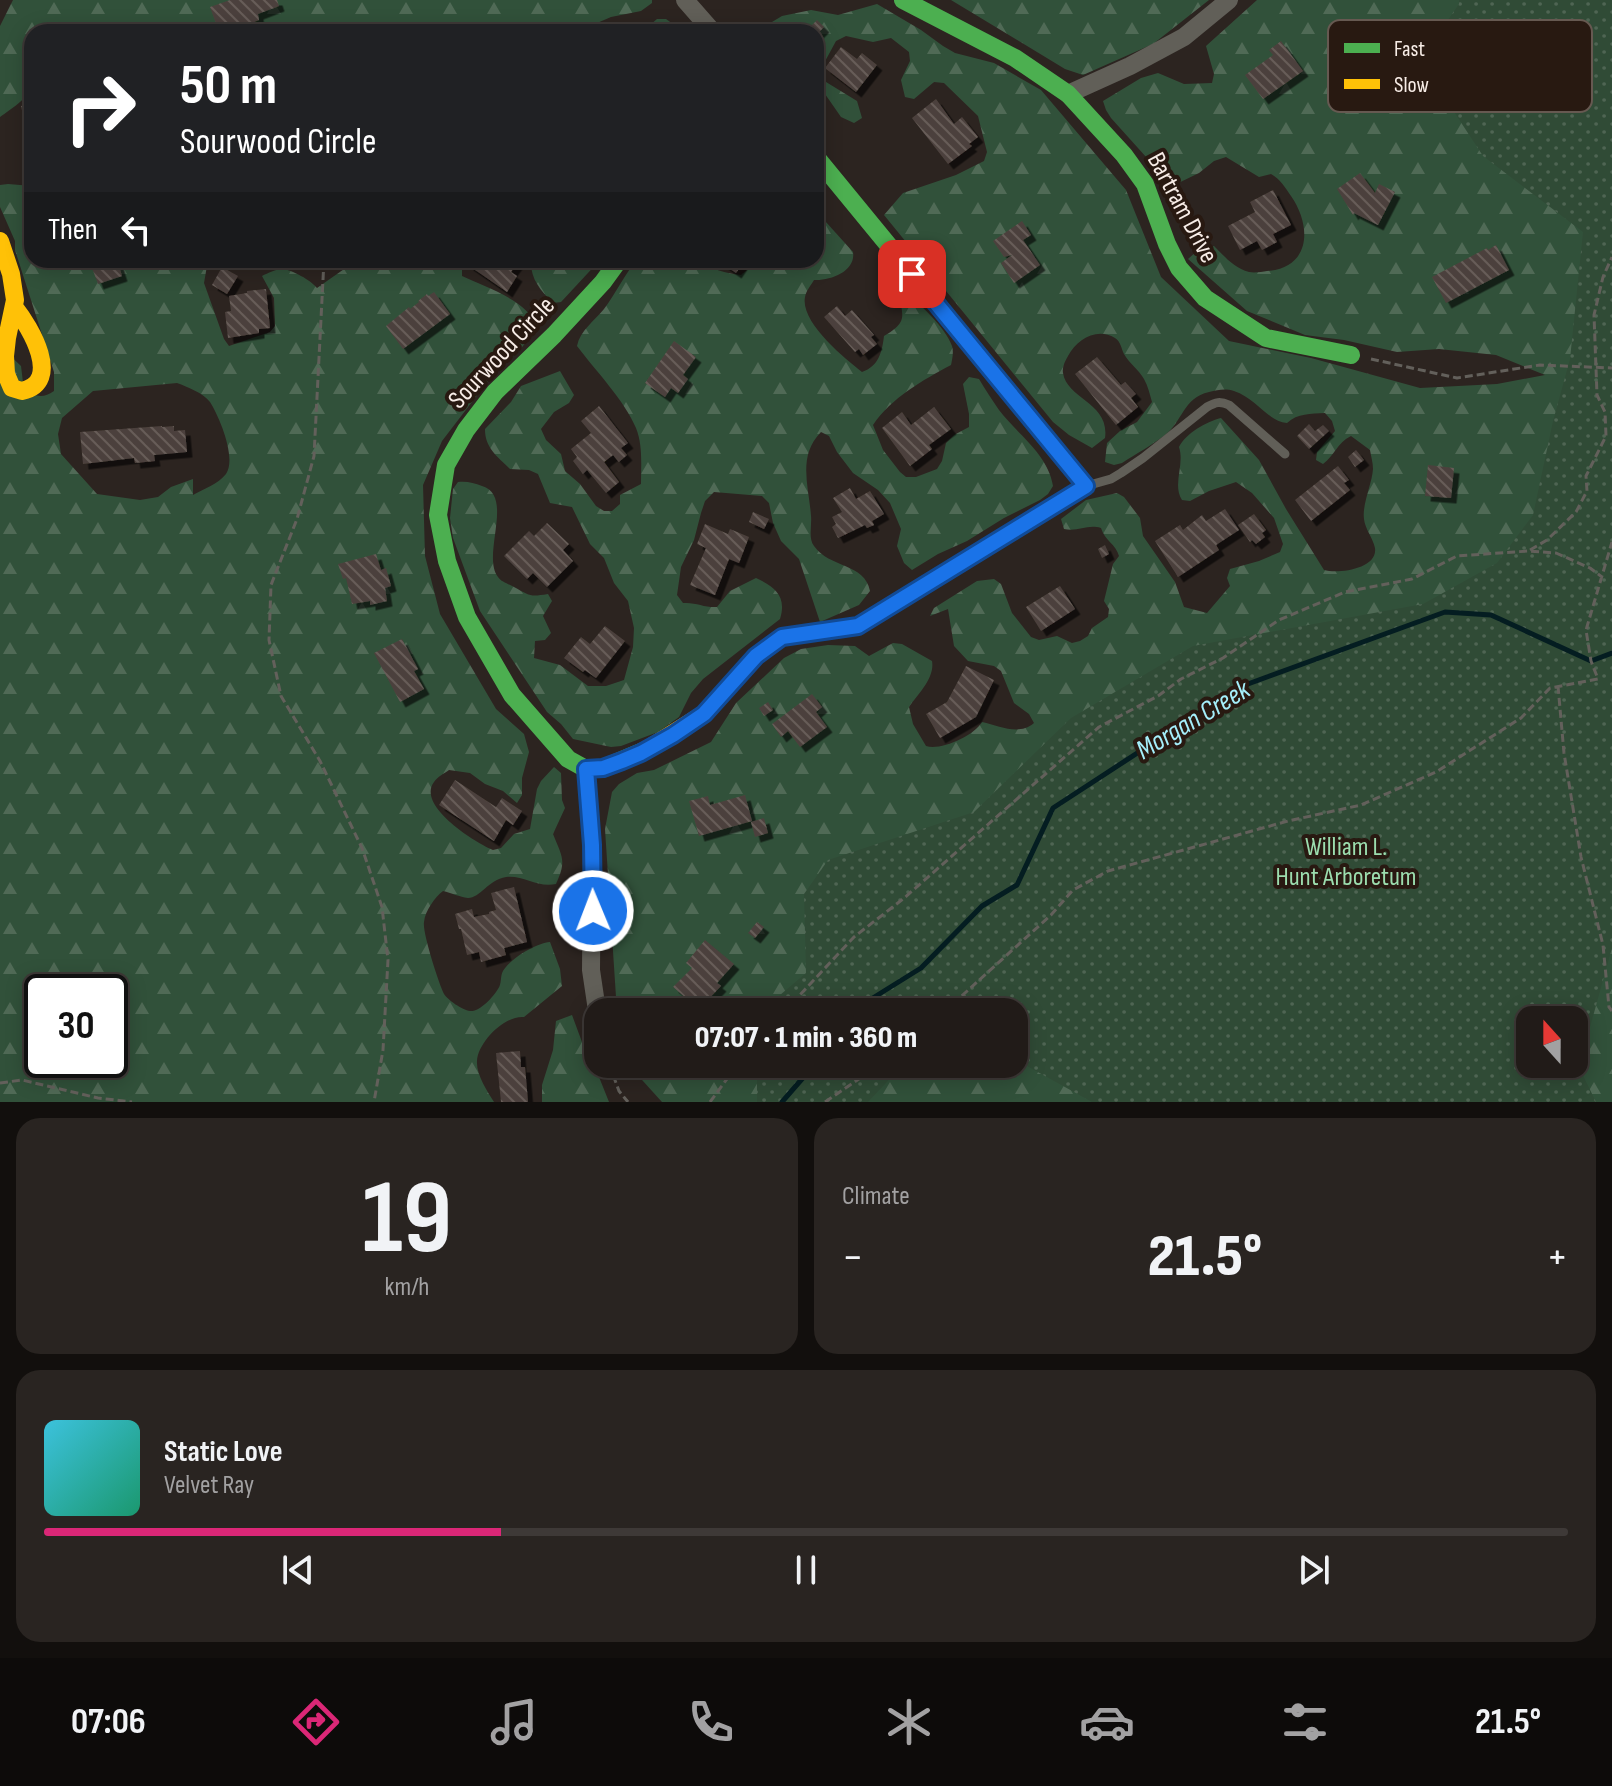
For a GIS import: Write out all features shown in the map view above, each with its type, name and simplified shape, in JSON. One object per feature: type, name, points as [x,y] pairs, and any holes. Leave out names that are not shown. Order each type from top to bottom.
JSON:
[{"type":"street","points":[[685,0],[706,24]]},
{"type":"street","name":"Bartram Drive","points":[[903,0],[1015,58],[1068,94],[1124,155],[1145,184],[1179,268],[1205,298],[1266,338],[1351,355]]},
{"type":"street","points":[[1068,94],[1184,37],[1229,0]]},
{"type":"street","points":[[595,998],[591,970],[592,845],[586,769],[603,768],[641,753],[673,735],[704,714],[756,656],[782,637],[858,626],[1086,486],[824,167]]},
{"type":"street","points":[[0,241],[7,259],[15,308]]},
{"type":"street","name":"Sourwood Circle","points":[[586,769],[568,759],[512,695],[467,617],[447,561],[438,515],[446,465],[466,430],[495,392],[554,335],[613,268]]},
{"type":"lane","points":[[1086,486],[1121,473],[1216,402],[1229,405],[1285,454]]},
{"type":"path","points":[[1528,551],[1547,540],[1576,512],[1587,491],[1586,476],[1606,436],[1605,412],[1597,395],[1594,315],[1603,277],[1612,257]]},
{"type":"path","points":[[324,268],[314,456],[297,519],[271,585],[269,640],[281,696],[320,761],[362,848],[382,907],[388,960],[383,1050],[374,1102]]},
{"type":"path","points":[[1351,355],[1457,378],[1540,365],[1612,368]]},
{"type":"path","points":[[959,998],[1051,915],[1073,890],[1108,871],[1288,821],[1361,805],[1436,772],[1521,718],[1550,688],[1598,679],[1591,661],[1586,630],[1612,542]]},
{"type":"path","points":[[797,998],[854,937],[903,899],[1099,727],[1223,658],[1279,620],[1345,592],[1412,579],[1457,556],[1528,551],[1556,553],[1590,568],[1602,577]]},
{"type":"path","points":[[1558,686],[1564,753],[1581,857],[1603,945],[1609,1007],[1612,1011]]},
{"type":"path","points":[[614,1078],[628,1102]]},
{"type":"path","points":[[710,1102],[728,1078]]},
{"type":"path","points":[[825,1102],[860,1078]]},
{"type":"path","points":[[0,1083],[22,1080],[98,1098],[132,1102]]},
{"type":"green space","points":[[13,0],[652,0],[641,11],[595,24],[24,24],[24,98],[0,117],[0,26]]},
{"type":"green space","points":[[951,0],[1209,0],[1153,44],[1083,75],[1065,69]]},
{"type":"green space","points":[[1257,0],[1612,0],[1612,1102],[662,1102],[640,1078],[1028,1078],[1028,998],[616,998],[605,829],[612,792],[619,784],[637,773],[654,770],[711,742],[736,703],[784,658],[801,649],[828,645],[855,646],[869,656],[893,643],[902,644],[932,661],[928,680],[909,707],[913,724],[926,746],[956,741],[982,722],[1009,729],[1028,727],[1034,723],[1029,714],[1014,703],[1001,671],[994,666],[968,661],[954,646],[948,609],[930,616],[934,608],[977,581],[994,579],[1001,584],[1012,613],[1031,637],[1039,640],[1057,636],[1072,643],[1088,636],[1092,628],[1108,617],[1109,609],[1104,601],[1113,564],[1119,556],[1101,528],[1064,529],[1061,519],[1086,500],[1117,493],[1124,497],[1140,518],[1143,536],[1175,582],[1184,607],[1207,613],[1230,586],[1227,578],[1230,569],[1280,552],[1283,544],[1274,518],[1252,493],[1236,482],[1190,501],[1182,500],[1179,494],[1179,447],[1197,429],[1221,418],[1259,460],[1324,570],[1347,570],[1364,565],[1374,555],[1375,548],[1364,519],[1373,469],[1370,450],[1351,436],[1323,464],[1316,460],[1317,452],[1335,431],[1325,413],[1300,416],[1287,423],[1273,418],[1242,394],[1225,389],[1212,391],[1194,399],[1171,429],[1155,442],[1122,463],[1114,465],[1105,462],[1107,443],[1137,422],[1152,402],[1144,379],[1126,357],[1119,341],[1108,335],[1095,334],[1077,344],[1066,360],[1063,371],[1066,382],[1101,417],[1105,438],[1092,448],[1053,422],[884,215],[903,193],[956,175],[984,161],[987,152],[978,116],[944,83],[934,82],[914,99],[905,97],[901,80],[910,61],[909,52],[891,38],[873,42],[846,36],[836,41],[824,63],[824,24],[772,22],[782,16],[811,10],[838,15],[877,4],[955,53],[994,63],[1041,90],[1126,190],[1161,277],[1229,341],[1311,358],[1420,388],[1497,384],[1545,375],[1496,355],[1439,349],[1397,352],[1305,335],[1247,311],[1188,259],[1197,251],[1214,246],[1239,268],[1249,272],[1282,268],[1292,262],[1303,244],[1304,232],[1298,208],[1284,186],[1271,174],[1259,177],[1226,157],[1166,189],[1156,168],[1111,118],[1103,101],[1141,78],[1158,73],[1184,84],[1212,83],[1214,74],[1206,46]]},
{"type":"green space","name":"William L. Hunt Arboretum","points":[[1459,0],[1612,0],[1612,948],[1588,1035],[1588,1006],[1516,1006],[1516,1078],[1584,1078],[1596,1102],[1092,1102],[1028,1067],[1028,998],[777,998],[806,973],[804,894],[828,860],[974,812],[1071,718],[1193,646],[1423,604],[1497,563],[1533,515],[1570,359],[1583,232],[1483,156],[1454,112],[1592,112],[1592,20],[1448,20]]},
{"type":"green space","points":[[657,19],[666,19],[673,24],[651,24]]},
{"type":"green space","points":[[824,79],[857,101],[862,118],[854,123],[841,117],[824,95]]},
{"type":"green space","points":[[0,185],[24,185],[24,268],[207,268],[204,283],[229,346],[270,332],[275,326],[274,298],[262,276],[277,270],[301,276],[317,288],[346,268],[462,268],[462,276],[506,296],[533,318],[537,328],[519,351],[498,368],[442,441],[423,485],[425,556],[440,614],[496,709],[524,734],[529,752],[522,778],[522,795],[517,803],[503,791],[485,784],[470,773],[449,770],[434,782],[431,792],[433,802],[450,822],[493,850],[501,848],[514,834],[530,829],[541,781],[554,767],[561,773],[565,808],[553,834],[562,859],[556,884],[506,877],[468,898],[443,891],[425,918],[428,947],[444,994],[470,1011],[482,1007],[493,996],[503,971],[511,962],[531,948],[550,942],[560,969],[562,986],[524,1017],[501,1025],[487,1038],[479,1054],[478,1071],[494,1102],[0,1102],[0,346],[21,366],[24,391],[39,396],[54,391],[54,372],[15,250],[15,241],[0,207]],"holes":[[[177,383],[203,396],[214,408],[222,427],[229,467],[215,483],[193,495],[193,479],[171,487],[158,497],[140,500],[97,494],[61,454],[58,434],[62,418],[93,391]]]},
{"type":"green space","points":[[824,220],[853,252],[853,259],[841,274],[814,280],[807,290],[805,307],[816,328],[835,349],[862,372],[872,366],[881,353],[884,336],[902,319],[900,290],[930,315],[952,346],[951,365],[898,398],[873,425],[883,450],[900,472],[906,477],[916,477],[937,469],[946,443],[969,427],[963,384],[969,377],[979,379],[999,410],[1039,454],[1053,486],[1040,500],[912,570],[904,563],[897,546],[901,529],[890,503],[878,490],[853,473],[829,436],[821,432],[809,451],[807,461],[811,539],[821,553],[854,570],[867,582],[870,591],[859,605],[820,622],[799,559],[781,541],[769,503],[762,496],[714,492],[705,501],[694,540],[681,567],[677,595],[683,603],[717,607],[730,591],[756,578],[778,593],[782,604],[780,619],[703,679],[691,693],[679,717],[658,732],[611,747],[573,739],[547,712],[480,611],[453,538],[450,518],[453,489],[458,482],[464,482],[482,486],[491,492],[497,513],[493,555],[498,577],[527,594],[548,594],[552,601],[543,616],[551,633],[545,640],[535,641],[534,658],[560,665],[588,686],[606,686],[624,680],[633,647],[634,628],[628,601],[614,583],[604,558],[590,544],[572,507],[550,503],[538,474],[510,469],[489,447],[485,429],[511,402],[521,386],[560,371],[574,395],[569,403],[554,412],[541,429],[546,440],[561,454],[565,471],[580,484],[596,506],[612,511],[620,504],[620,495],[641,484],[640,441],[625,407],[577,346],[584,331],[604,309],[631,268],[714,268],[741,275],[749,268],[824,268]]},
{"type":"green space","points":[[532,268],[593,268],[561,302],[553,303]]},
{"type":"green space","points":[[572,1015],[584,1047],[584,1078],[599,1078],[609,1102],[542,1102],[542,1085],[553,1050],[556,1021]]},
{"type":"green space","points":[[757,1078],[891,1078],[868,1102],[757,1102]]},
{"type":"building","points":[[230,0],[277,0],[279,6],[258,14],[259,20],[249,24],[216,24],[210,7]]},
{"type":"building","points":[[1281,41],[1303,71],[1263,99],[1245,75],[1273,55],[1269,50]]},
{"type":"building","points":[[841,47],[857,59],[862,53],[877,65],[856,92],[825,68]]},
{"type":"building","points":[[936,99],[954,124],[962,117],[978,137],[969,144],[972,146],[948,164],[912,118]]},
{"type":"building","points":[[1360,173],[1375,193],[1379,184],[1395,192],[1378,225],[1353,215],[1337,189]]},
{"type":"building","points":[[1273,190],[1291,225],[1273,234],[1277,242],[1262,250],[1257,241],[1240,250],[1228,226],[1255,212],[1250,202]]},
{"type":"building","points":[[1022,221],[1031,235],[1023,240],[1040,265],[1014,283],[1001,263],[1012,255],[1004,257],[993,241]]},
{"type":"building","points":[[1496,245],[1509,270],[1446,303],[1432,277]]},
{"type":"building","points":[[92,268],[120,268],[122,276],[98,284]]},
{"type":"building","points":[[221,268],[238,276],[227,294],[212,285]]},
{"type":"building","points":[[472,268],[514,268],[511,272],[517,276],[507,292]]},
{"type":"building","points":[[266,289],[270,328],[228,338],[225,312],[231,311],[229,296]]},
{"type":"building","points":[[434,292],[450,314],[403,349],[386,326],[427,294]]},
{"type":"building","points":[[837,306],[845,316],[852,310],[874,335],[871,337],[877,344],[863,355],[859,349],[855,352],[824,317]]},
{"type":"building","points":[[674,341],[696,357],[683,375],[688,379],[678,393],[671,388],[665,397],[645,383]]},
{"type":"building","points":[[1097,357],[1121,385],[1125,382],[1136,394],[1131,398],[1138,407],[1116,425],[1075,374]]},
{"type":"building","points":[[599,406],[628,443],[621,448],[627,455],[619,462],[613,455],[604,462],[619,482],[606,493],[587,470],[583,474],[573,461],[577,457],[571,449],[591,433],[581,421]]},
{"type":"building","points":[[934,407],[951,429],[929,445],[932,449],[910,466],[882,428],[902,412],[911,425]]},
{"type":"building","points":[[1309,424],[1315,431],[1323,425],[1329,431],[1309,449],[1297,436]]},
{"type":"building","points":[[174,426],[174,431],[185,430],[187,452],[154,455],[155,461],[135,463],[134,458],[83,464],[80,432]]},
{"type":"building","points":[[1356,450],[1364,460],[1355,467],[1348,457]]},
{"type":"building","points":[[1428,465],[1454,468],[1451,498],[1425,496]]},
{"type":"building","points":[[1338,466],[1349,480],[1344,483],[1350,490],[1311,521],[1295,500]]},
{"type":"building","points":[[850,488],[856,499],[870,491],[884,514],[872,521],[874,525],[867,528],[865,525],[838,538],[832,527],[836,524],[832,517],[842,512],[833,498]]},
{"type":"building","points":[[1225,509],[1239,530],[1216,545],[1219,550],[1178,577],[1155,541],[1180,525],[1183,530],[1202,515],[1206,521]]},
{"type":"building","points":[[753,512],[769,519],[764,529],[749,522]]},
{"type":"building","points":[[1254,514],[1266,530],[1262,533],[1265,537],[1256,544],[1252,540],[1250,542],[1238,525]]},
{"type":"building","points":[[547,523],[569,544],[563,550],[573,561],[547,587],[533,573],[527,579],[504,556],[529,531],[534,536]]},
{"type":"building","points":[[705,524],[728,534],[730,529],[749,537],[739,563],[729,559],[715,595],[690,585],[706,548],[697,544]]},
{"type":"building","points":[[1105,545],[1109,554],[1102,558],[1098,549]]},
{"type":"building","points":[[376,554],[381,570],[386,568],[391,586],[385,588],[387,601],[370,605],[370,601],[352,604],[346,578],[343,579],[338,564]]},
{"type":"building","points":[[1060,586],[1075,609],[1041,631],[1026,607]]},
{"type":"building","points":[[605,626],[625,641],[596,678],[564,658],[581,637],[590,644]]},
{"type":"building","points":[[402,639],[418,669],[414,671],[424,689],[400,702],[374,653]]},
{"type":"building","points":[[966,666],[994,680],[976,717],[940,738],[926,714],[947,702]]},
{"type":"building","points":[[812,694],[822,707],[816,712],[827,727],[800,747],[788,731],[781,737],[772,724]]},
{"type":"building","points":[[768,702],[773,710],[764,716],[759,708]]},
{"type":"building","points":[[455,780],[496,807],[502,798],[522,811],[513,825],[506,820],[494,841],[439,805]]},
{"type":"building","points":[[745,795],[752,821],[699,836],[689,801],[708,796],[710,805]]},
{"type":"building","points":[[764,818],[768,833],[755,837],[751,822]]},
{"type":"building","points":[[514,887],[527,942],[504,948],[506,955],[481,962],[479,952],[467,955],[455,914],[472,909],[474,917],[489,914],[496,910],[491,893]]},
{"type":"building","points":[[757,922],[764,927],[755,938],[748,933]]},
{"type":"building","points":[[705,940],[734,964],[717,983],[721,986],[710,998],[686,998],[673,987],[692,968],[686,963]]},
{"type":"building","points":[[520,1051],[521,1067],[525,1067],[528,1102],[501,1102],[496,1053]]},
{"type":"waterway","name":"Morgan Creek","points":[[873,998],[921,968],[982,906],[1017,885],[1053,808],[1237,688],[1445,612],[1491,615],[1591,661],[1612,653]]},
{"type":"waterway","name":"Morgan Creek","points":[[782,1102],[803,1078]]},
{"type":"traffic: fast","points":[[903,0],[1015,58],[1068,94],[1124,155],[1145,184],[1179,268],[1205,298],[1266,338],[1351,355]]},
{"type":"traffic: fast","points":[[824,167],[1086,486],[1078,491]]},
{"type":"traffic: fast","points":[[613,268],[554,335],[495,392],[466,430],[446,465],[438,515],[447,561],[467,617],[512,695],[568,759],[586,769],[603,768],[648,749]]},
{"type":"traffic: slow","points":[[0,241],[11,274],[15,300],[7,338],[6,374],[12,388],[22,391],[34,386],[42,366],[35,340],[15,308]]},
{"type":"traffic: slow","points":[[648,749],[704,714],[756,656],[782,637],[858,626],[1078,491]]},
{"type":"route","points":[[593,911],[586,769],[603,768],[622,761],[673,735],[704,714],[756,656],[782,637],[858,626],[1086,486],[912,274]]}]
